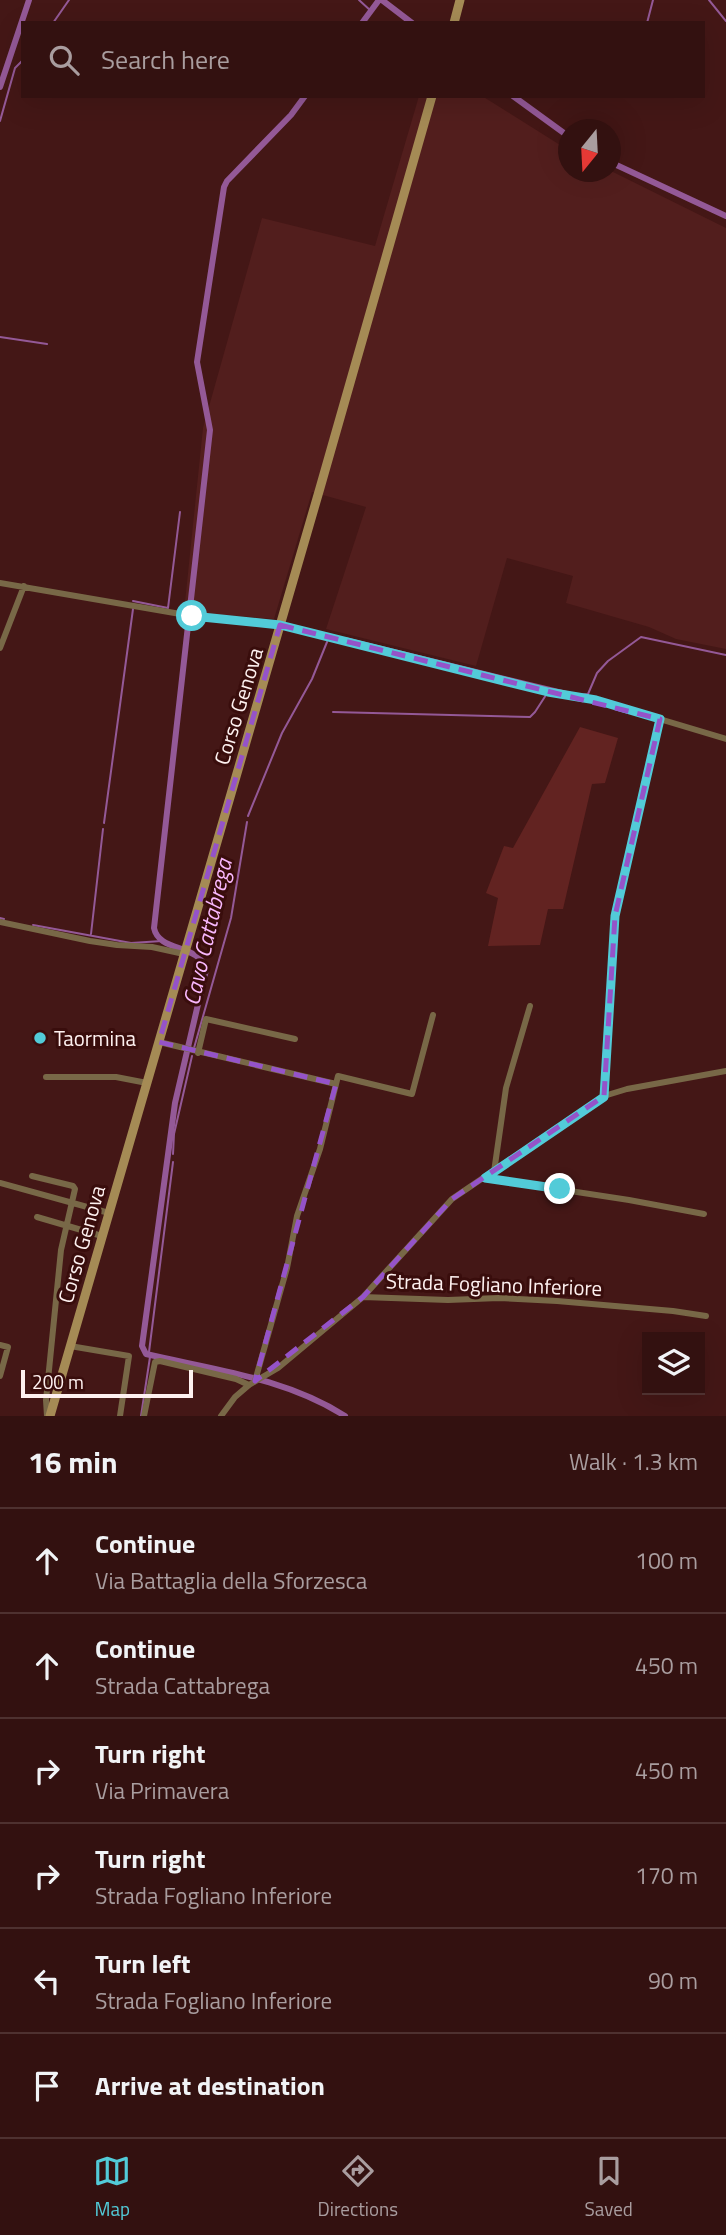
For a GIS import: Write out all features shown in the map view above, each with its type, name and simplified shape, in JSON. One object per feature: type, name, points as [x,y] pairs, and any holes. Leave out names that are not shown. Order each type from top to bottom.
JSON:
[{"type":"main road","points":[[455,21],[460,0]]},
{"type":"main road","name":"Corso Genova","points":[[49,1416],[431,98]]},
{"type":"street","points":[[0,583],[189,616],[280,625],[548,692],[596,700],[726,739]]},
{"type":"street","points":[[0,648],[24,586]]},
{"type":"street","points":[[604,1097],[615,916],[660,719]]},
{"type":"street","points":[[0,922],[90,941],[184,951]]},
{"type":"street","points":[[494,1172],[506,1087],[530,1006]]},
{"type":"street","name":"Strada Fogliano Inferiore","points":[[256,1380],[287,1268],[297,1216],[320,1149],[338,1076],[412,1094],[433,1015]]},
{"type":"street","points":[[191,1051],[206,1019],[295,1039]]},
{"type":"street","points":[[159,1042],[336,1084]]},
{"type":"street","name":"Strada Fogliano Inferiore","points":[[221,1416],[235,1397],[256,1380],[278,1368],[363,1297],[452,1199],[604,1097],[627,1088],[726,1071]]},
{"type":"street","points":[[46,1077],[116,1077],[147,1083]]},
{"type":"street","points":[[32,1175],[74,1186],[61,1250],[46,1400],[49,1416]]},
{"type":"street","points":[[485,1178],[704,1214]]},
{"type":"street","points":[[0,1183],[108,1213]]},
{"type":"street","points":[[37,1217],[102,1236]]},
{"type":"street","name":"Strada Fogliano Inferiore","points":[[363,1297],[557,1301],[706,1316]]},
{"type":"street","points":[[0,1345],[8,1347],[0,1376]]},
{"type":"street","points":[[70,1346],[129,1356],[120,1416]]},
{"type":"street","points":[[144,1416],[155,1362],[236,1379],[256,1380]]},
{"type":"highlighted area","points":[[280,625],[660,719],[615,916],[604,1096],[452,1199],[363,1297],[255,1381],[336,1084],[159,1042]]},
{"type":"shaded area","points":[[418,98],[485,98],[558,144],[558,182],[621,182],[621,176],[726,228],[726,649],[676,639],[649,627],[566,603],[573,576],[507,558],[476,666],[326,629],[366,507],[312,492],[274,619],[184,612],[203,428],[262,218],[375,246]]},
{"type":"shaded area","points":[[580,727],[618,738],[605,783],[592,784],[563,909],[548,909],[540,945],[488,946],[498,898],[486,893],[504,846],[513,848]]},
{"type":"waterway","points":[[22,21],[29,0]]},
{"type":"waterway","points":[[54,21],[69,0]]},
{"type":"waterway","points":[[359,0],[371,11]]},
{"type":"waterway","points":[[363,21],[379,0]]},
{"type":"waterway","points":[[382,0],[409,21]]},
{"type":"waterway","points":[[648,21],[653,0]]},
{"type":"waterway","points":[[709,0],[726,21]]},
{"type":"waterway","points":[[0,87],[21,24]]},
{"type":"waterway","points":[[0,121],[15,68],[21,62]]},
{"type":"waterway","points":[[304,98],[224,187],[197,362],[210,430],[154,928],[163,941],[196,956],[206,970],[175,1103],[142,1346],[146,1354],[274,1384],[322,1403],[345,1416]]},
{"type":"waterway","points":[[516,98],[558,129]]},
{"type":"waterway","points":[[621,167],[726,216]]},
{"type":"waterway","points":[[0,337],[47,344]]},
{"type":"waterway","points":[[133,601],[168,608],[180,512]]},
{"type":"waterway","points":[[104,823],[133,609]]},
{"type":"waterway","name":"Cavo Cattabrega","points":[[579,695],[588,694],[597,673],[608,661],[641,637],[726,655]]},
{"type":"waterway","name":"Cavo Cattabrega","points":[[345,638],[571,693]]},
{"type":"waterway","name":"Cavo Cattabrega","points":[[248,816],[282,733],[312,679],[327,642]]},
{"type":"waterway","points":[[333,712],[530,717],[546,695]]},
{"type":"waterway","name":"Cavo Cattabrega","points":[[194,1048],[231,918],[247,822]]},
{"type":"waterway","points":[[91,934],[103,829]]},
{"type":"waterway","points":[[0,918],[4,919]]},
{"type":"waterway","points":[[33,925],[131,943],[162,941]]},
{"type":"waterway","name":"Cavo Cattabrega","points":[[173,1154],[174,1134],[192,1056]]},
{"type":"waterway","name":"Cavo Cattabrega","points":[[149,1352],[173,1162]]},
{"type":"waterway","name":"Cavo Cattabrega","points":[[141,1416],[150,1357]]},
{"type":"place","name":"Taormina","points":[[40,1038]]},
{"type":"route","points":[[192,616],[280,625],[548,692],[596,700],[660,719],[615,916],[604,1097],[485,1178],[560,1189]]}]
